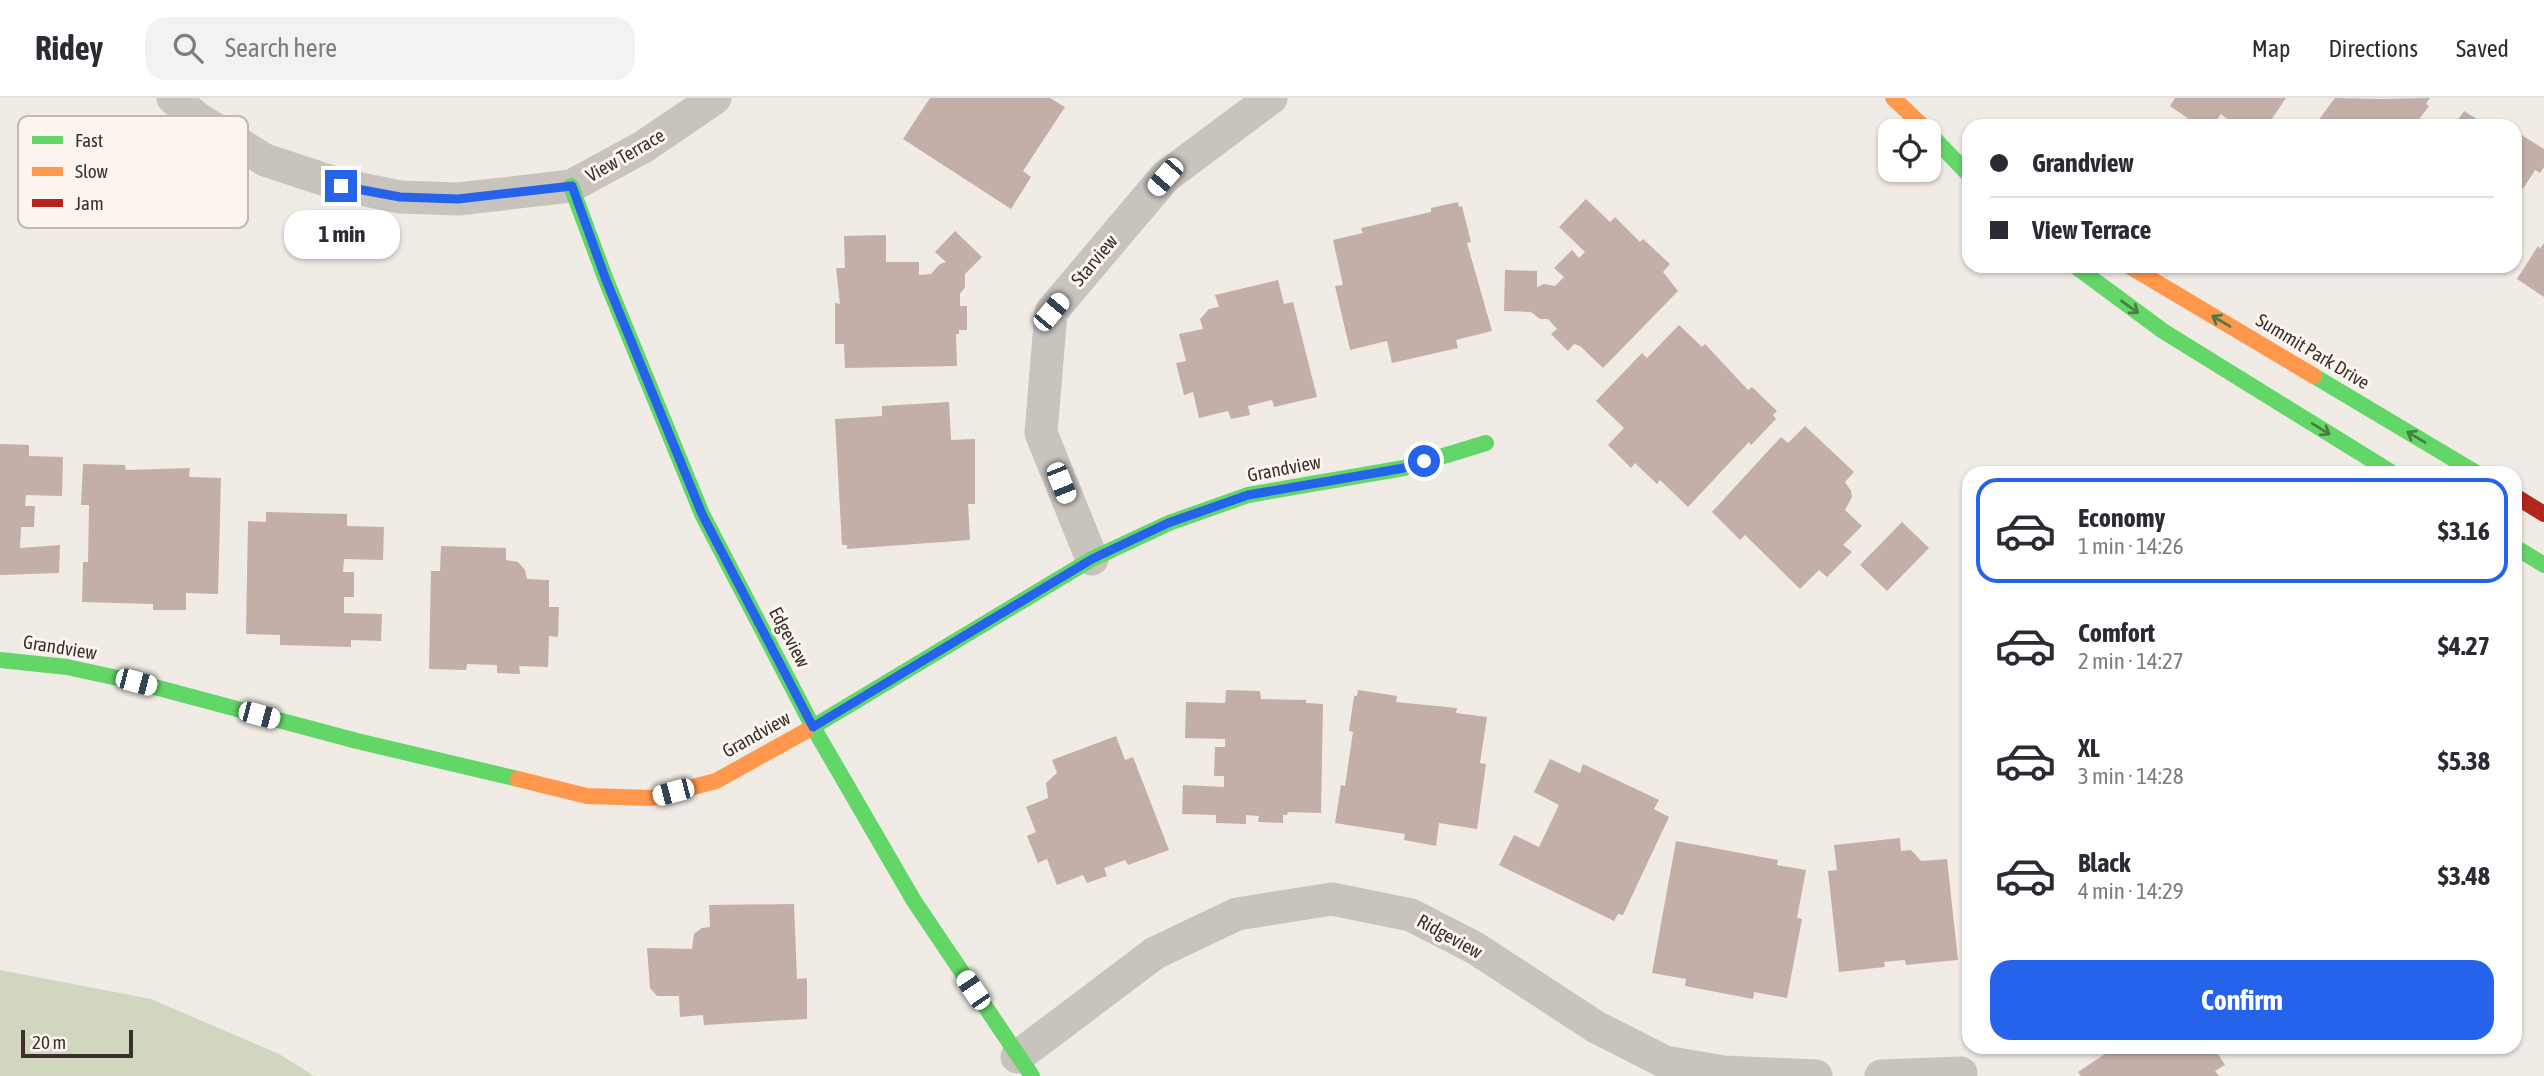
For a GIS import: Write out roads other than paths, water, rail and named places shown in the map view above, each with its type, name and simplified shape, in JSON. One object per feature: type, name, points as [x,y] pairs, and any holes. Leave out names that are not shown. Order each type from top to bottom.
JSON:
[{"type":"street","name":"View Terrace","points":[[173,98],[195,116]]},
{"type":"street","name":"View Terrace","points":[[248,150],[265,160],[341,186],[400,197],[458,199],[572,186],[643,148],[715,98]]},
{"type":"street","name":"Starview","points":[[1092,559],[1041,433],[1051,312],[1165,177],[1271,98]]},
{"type":"street","points":[[1893,98],[1915,119]]},
{"type":"street","points":[[1941,140],[1962,154]]},
{"type":"street","points":[[1941,145],[1962,167]]},
{"type":"street","name":"Edgeview","points":[[572,186],[606,280],[702,514],[813,727],[914,901],[1025,1066]]},
{"type":"street","points":[[2084,273],[2163,331],[2381,466]]},
{"type":"street","name":"Summit Park Drive","points":[[2141,273],[2465,466]]},
{"type":"street","name":"Grandview","points":[[0,660],[67,667],[136,682],[357,741],[587,796],[651,798],[716,780],[813,727],[1092,559],[1168,523],[1248,495],[1404,468],[1486,443]]},
{"type":"street","points":[[2522,500],[2544,514]]},
{"type":"street","points":[[2522,551],[2544,565]]},
{"type":"street","name":"Ridgeview","points":[[1025,1066],[1155,953],[1237,914],[1332,899],[1410,915],[1475,948],[1596,1027],[1665,1062],[1724,1072],[1816,1076]]},
{"type":"street","points":[[1881,1076],[1961,1073]]}]
